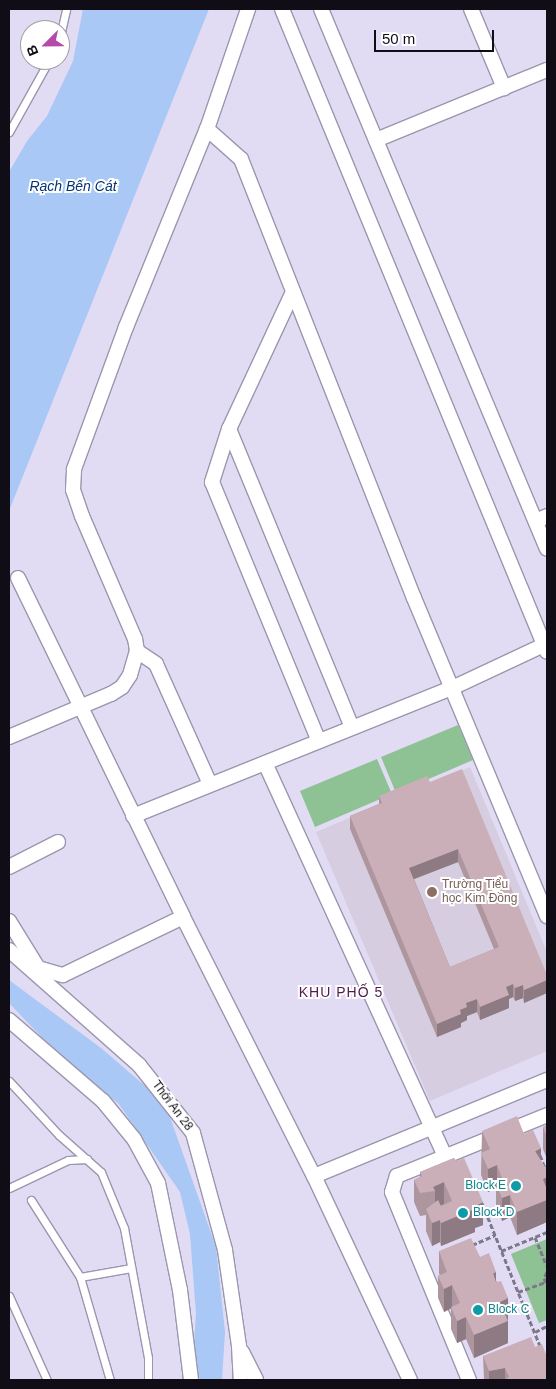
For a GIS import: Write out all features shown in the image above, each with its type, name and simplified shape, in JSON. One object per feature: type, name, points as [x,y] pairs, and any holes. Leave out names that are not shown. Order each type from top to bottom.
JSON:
[{"type":"street","points":[[210,784],[156,664],[137,651],[76,499],[74,469],[126,327],[207,129],[248,9]]},
{"type":"street","points":[[133,816],[452,688],[546,648],[282,9]]},
{"type":"street","points":[[321,9],[541,519],[547,549]]},
{"type":"street","points":[[470,9],[504,88]]},
{"type":"street","points":[[376,140],[547,70]]},
{"type":"street","points":[[207,129],[241,159],[292,294],[547,916]]},
{"type":"street","points":[[292,294],[229,429],[212,482],[319,742]]},
{"type":"street","points":[[229,429],[352,728]]},
{"type":"street","points":[[18,578],[133,816],[314,1176],[410,1380]]},
{"type":"street","points":[[9,737],[81,708],[122,687],[130,675],[137,651]]},
{"type":"street","points":[[265,763],[445,1156]]},
{"type":"street","points":[[9,867],[58,842]]},
{"type":"street","points":[[9,922],[38,968],[63,975],[183,917]]},
{"type":"street","name":"Thới An 28","points":[[9,950],[139,1065],[192,1133],[225,1250],[240,1346],[241,1380]]},
{"type":"street","points":[[9,1020],[103,1100],[134,1139],[158,1183],[180,1290],[191,1380]]},
{"type":"street","points":[[314,1176],[547,1080]]},
{"type":"street","points":[[469,1380],[392,1192],[397,1176],[547,1115]]},
{"type":"street","points":[[240,1346],[256,1380]]},
{"type":"lane","points":[[9,132],[43,70]]},
{"type":"lane","points":[[9,1081],[59,1135],[102,1172],[124,1228],[148,1358],[148,1380]]},
{"type":"lane","points":[[9,1188],[68,1160],[87,1159]]},
{"type":"lane","points":[[32,1200],[80,1277],[110,1380]]},
{"type":"lane","points":[[80,1277],[131,1268]]},
{"type":"lane","points":[[9,1296],[47,1380]]},
{"type":"path","points":[[537,1148],[547,1173]]},
{"type":"path","points":[[481,1201],[544,1355]]},
{"type":"path","points":[[501,1251],[547,1232]]},
{"type":"path","points":[[468,1246],[495,1236]]},
{"type":"path","points":[[535,1237],[547,1266]]},
{"type":"path","points":[[518,1292],[546,1284],[547,1272]]},
{"type":"path","points":[[535,1332],[547,1326]]},
{"type":"path","points":[[530,1345],[539,1342]]},
{"type":"shaded area","name":"Trường Tiểu học Kim Đồng","points":[[470,767],[547,952],[547,1051],[430,1101],[316,832]]},
{"type":"green space","points":[[458,725],[473,760],[396,793],[381,757]]},
{"type":"green space","points":[[377,759],[392,794],[315,827],[300,791]]},
{"type":"green space","points":[[547,1239],[547,1320],[539,1323],[511,1254]]},
{"type":"water","name":"Rạch Bến Cát","points":[[83,9],[209,9],[9,511],[9,172],[27,141],[47,116],[73,61]]},
{"type":"water","points":[[9,980],[101,1048],[165,1103],[216,1247],[225,1332],[222,1380],[200,1380],[193,1357],[196,1314],[190,1234],[180,1192],[118,1103],[76,1073],[9,1003]]},
{"type":"building","points":[[462,769],[547,975],[547,980],[524,990],[523,985],[515,988],[513,984],[506,987],[509,995],[480,1007],[477,999],[466,1003],[467,1007],[460,1010],[461,1014],[437,1024],[350,816],[382,803],[379,796],[427,776],[430,782]],"holes":[[[458,849],[499,947],[450,967],[409,868]]]},
{"type":"building","name":"Block E","points":[[517,1116],[524,1134],[533,1130],[541,1148],[535,1151],[547,1170],[547,1177],[543,1179],[547,1190],[547,1200],[517,1212],[510,1195],[502,1198],[496,1184],[503,1181],[497,1165],[488,1169],[481,1153],[490,1149],[482,1131]]},
{"type":"building","points":[[547,1125],[547,1137],[543,1127]]},
{"type":"building","points":[[454,1158],[456,1161],[464,1158],[483,1202],[474,1206],[475,1209],[441,1223],[440,1220],[432,1223],[426,1209],[438,1200],[441,1206],[452,1201],[444,1182],[433,1187],[435,1191],[420,1193],[414,1180],[422,1176],[420,1172]]},
{"type":"building","name":"Block C","points":[[471,1238],[480,1257],[489,1253],[496,1272],[493,1273],[496,1282],[501,1281],[508,1298],[500,1302],[508,1321],[474,1335],[466,1317],[457,1321],[451,1307],[460,1303],[452,1285],[444,1289],[438,1276],[447,1272],[439,1251]]},
{"type":"building","points":[[531,1337],[535,1347],[542,1344],[547,1357],[547,1380],[505,1380],[509,1377],[505,1368],[489,1371],[483,1356]]},
{"type":"place","name":"Trường Tiểu học Kim Đồng","points":[[432,892]]},
{"type":"place","name":"Block E","points":[[516,1186]]},
{"type":"place","name":"Block D","points":[[463,1213]]},
{"type":"place","name":"Block C","points":[[478,1310]]},
{"type":"district","name":"KHU PHỐ 5","points":[[341,992]]}]
